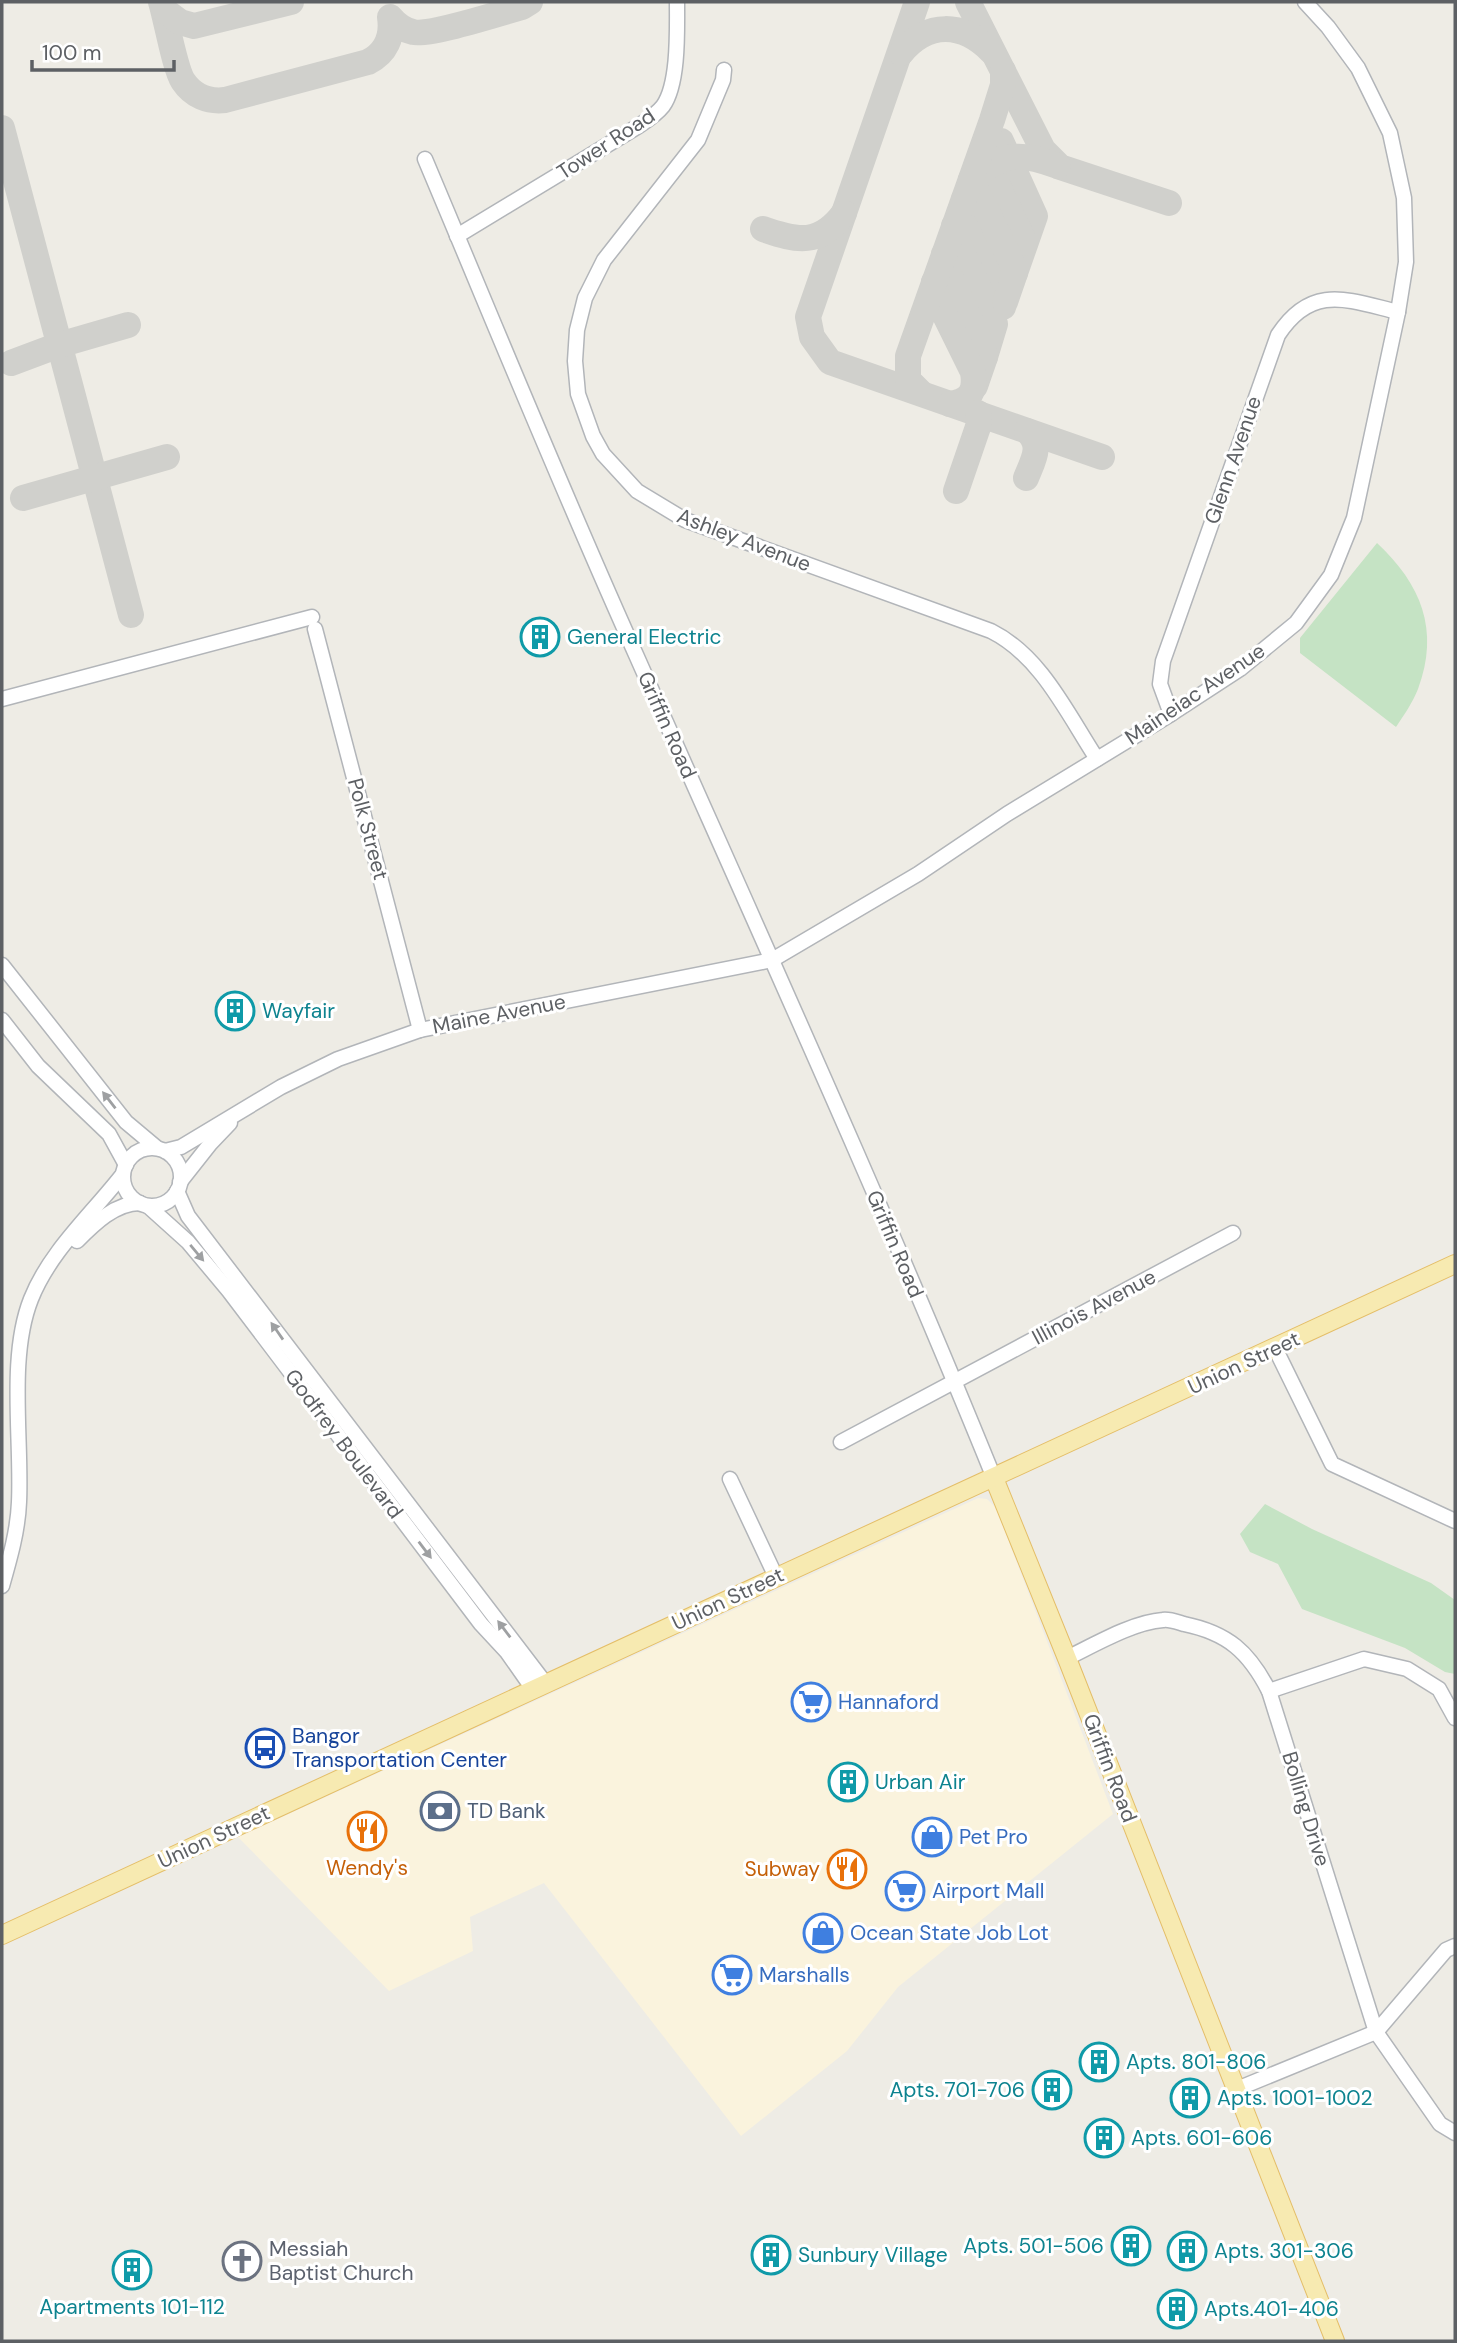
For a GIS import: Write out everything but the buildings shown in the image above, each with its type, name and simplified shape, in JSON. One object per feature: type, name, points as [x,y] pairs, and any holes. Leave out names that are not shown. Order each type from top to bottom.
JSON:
[{"type":"main road","name":"Union Street","points":[[2,1935],[1455,1264]]},
{"type":"main road","name":"Griffin Road","points":[[994,1479],[1335,2341]]},
{"type":"street","name":"Tower Road","points":[[457,236],[661,110],[668,98],[673,78],[677,2]]},
{"type":"street","name":"Maineiac Avenue","points":[[772,960],[918,874],[1007,814],[1240,669],[1296,623],[1331,575],[1354,518],[1398,312],[1406,261],[1406,227],[1404,198],[1390,133],[1358,68],[1328,27],[1305,2]]},
{"type":"street","name":"Ashley Avenue","points":[[724,70],[723,80],[698,140],[604,260],[585,298],[577,330],[575,361],[578,394],[593,436],[603,454],[637,491],[685,520],[990,631],[1008,640],[1038,669],[1097,759]]},
{"type":"street","name":"Griffin Road","points":[[425,159],[635,654],[772,960],[994,1479]]},
{"type":"street","name":"Glenn Avenue","points":[[1171,714],[1160,684],[1163,661],[1279,334],[1285,324],[1302,308],[1319,301],[1337,299],[1398,312]]},
{"type":"street","name":"Polk Street","points":[[2,699],[313,623],[421,1030]]},
{"type":"street","name":"Maine Avenue","points":[[161,1150],[181,1147],[281,1087],[338,1059],[421,1030],[772,960]]},
{"type":"street","points":[[2,965],[126,1122],[177,1163],[179,1186],[165,1203],[128,1203],[103,1218],[47,1268]]},
{"type":"street","points":[[2,1020],[38,1066],[109,1134],[124,1169],[127,1191],[144,1204]]},
{"type":"street","name":"Maine Avenue","points":[[179,1186],[240,1111]]},
{"type":"street","points":[[2,1586],[14,1538],[19,1503],[20,1344],[31,1298],[47,1268],[135,1153],[142,1150],[161,1150]]},
{"type":"street","name":"Godfrey Boulevard","points":[[179,1186],[188,1216],[539,1686]]},
{"type":"street","name":"Godfrey Boulevard","points":[[144,1204],[188,1242],[229,1291],[481,1625],[539,1686]]},
{"type":"street","name":"Illinois Avenue","points":[[841,1442],[1233,1233]]},
{"type":"street","points":[[1275,1348],[1332,1464],[1453,1515]]},
{"type":"street","points":[[730,1479],[776,1577]]},
{"type":"street","name":"Bolling Drive","points":[[1067,1658],[1139,1626],[1164,1619],[1197,1626],[1229,1640],[1256,1665],[1269,1691],[1376,2032],[1440,2124],[1455,2133]]},
{"type":"street","points":[[1269,1691],[1364,1659],[1407,1669],[1439,1689],[1455,1718]]},
{"type":"street","points":[[1237,2089],[1376,2032],[1446,1950],[1455,1945]]},
{"type":"shaded area","points":[[978,1498],[987,1499],[996,1508],[1113,1814],[898,1987],[847,2051],[741,2136],[544,1883],[470,1917],[473,1951],[389,1991],[238,1837]]},
{"type":"green space","points":[[1377,543],[1405,575],[1415,592],[1426,628],[1427,647],[1418,689],[1396,727],[1300,653],[1300,638]]},
{"type":"green space","points":[[1265,1504],[1312,1529],[1431,1583],[1455,1600],[1455,1674],[1445,1672],[1405,1648],[1302,1609],[1278,1564],[1250,1552],[1240,1534]]},
{"type":"taxiway","points":[[161,2],[183,81],[196,94],[219,100],[368,62],[387,44],[390,17],[406,30],[421,32],[483,19],[530,2]]},
{"type":"taxiway","points":[[164,10],[180,22],[194,26],[291,2]]},
{"type":"taxiway","points":[[917,2],[808,317],[812,337],[830,362],[1102,457]]},
{"type":"taxiway","points":[[968,2],[1043,150],[1060,167],[1169,203]]},
{"type":"taxiway","points":[[901,53],[922,35],[945,29],[968,35],[991,51]]},
{"type":"taxiway","points":[[921,393],[908,380],[908,356],[992,120],[1003,85],[1003,71]]},
{"type":"taxiway","points":[[2,128],[131,615]]},
{"type":"taxiway","points":[[1001,141],[1035,216],[1015,273]]},
{"type":"taxiway","points":[[984,148],[987,163],[1025,243]]},
{"type":"taxiway","points":[[1005,302],[1015,273],[1013,265],[971,179],[993,164],[1012,157],[1033,158],[1058,166]]},
{"type":"taxiway","points":[[964,199],[967,217],[1004,296],[1003,307]]},
{"type":"taxiway","points":[[763,229],[807,238],[826,231],[844,213]]},
{"type":"taxiway","points":[[954,226],[954,234],[995,324],[985,357]]},
{"type":"taxiway","points":[[944,254],[946,268],[984,350],[985,357],[975,386]]},
{"type":"taxiway","points":[[934,282],[936,297],[973,372],[970,394],[962,401],[950,404]]},
{"type":"taxiway","points":[[11,363],[59,345],[128,325]]},
{"type":"taxiway","points":[[956,491],[979,424],[978,413]]},
{"type":"taxiway","points":[[1026,478],[1036,448],[1027,431]]},
{"type":"taxiway","points":[[23,498],[167,457]]},
{"type":"place","name":"General Electric","points":[[540,637]]},
{"type":"place","name":"Wayfair","points":[[235,1011]]},
{"type":"place","name":"Hannaford","points":[[811,1702]]},
{"type":"place","name":"Bangor Transportation Center","points":[[265,1748]]},
{"type":"place","name":"Urban Air","points":[[848,1782]]},
{"type":"place","name":"TD Bank","points":[[440,1811]]},
{"type":"place","name":"Wendy's","points":[[367,1831]]},
{"type":"place","name":"Pet Pro","points":[[932,1837]]},
{"type":"place","name":"Subway","points":[[847,1869]]},
{"type":"place","name":"Airport Mall","points":[[905,1891]]},
{"type":"place","name":"Ocean State Job Lot","points":[[823,1933]]},
{"type":"place","name":"Marshalls","points":[[732,1975]]},
{"type":"place","name":"Apts. 801-806","points":[[1099,2062]]},
{"type":"place","name":"Apts. 701-706","points":[[1052,2090]]},
{"type":"place","name":"Apts. 1001-1002","points":[[1190,2098]]},
{"type":"place","name":"Apts. 601-606","points":[[1104,2138]]},
{"type":"place","name":"Apts. 501-506","points":[[1131,2246]]},
{"type":"place","name":"Apts. 301-306","points":[[1187,2251]]},
{"type":"place","name":"Sunbury Village","points":[[771,2255]]},
{"type":"place","name":"Messiah Baptist Church","points":[[242,2261]]},
{"type":"place","name":"Apartments 101-112","points":[[132,2270]]},
{"type":"place","name":"Apts.401-406","points":[[1177,2309]]}]
